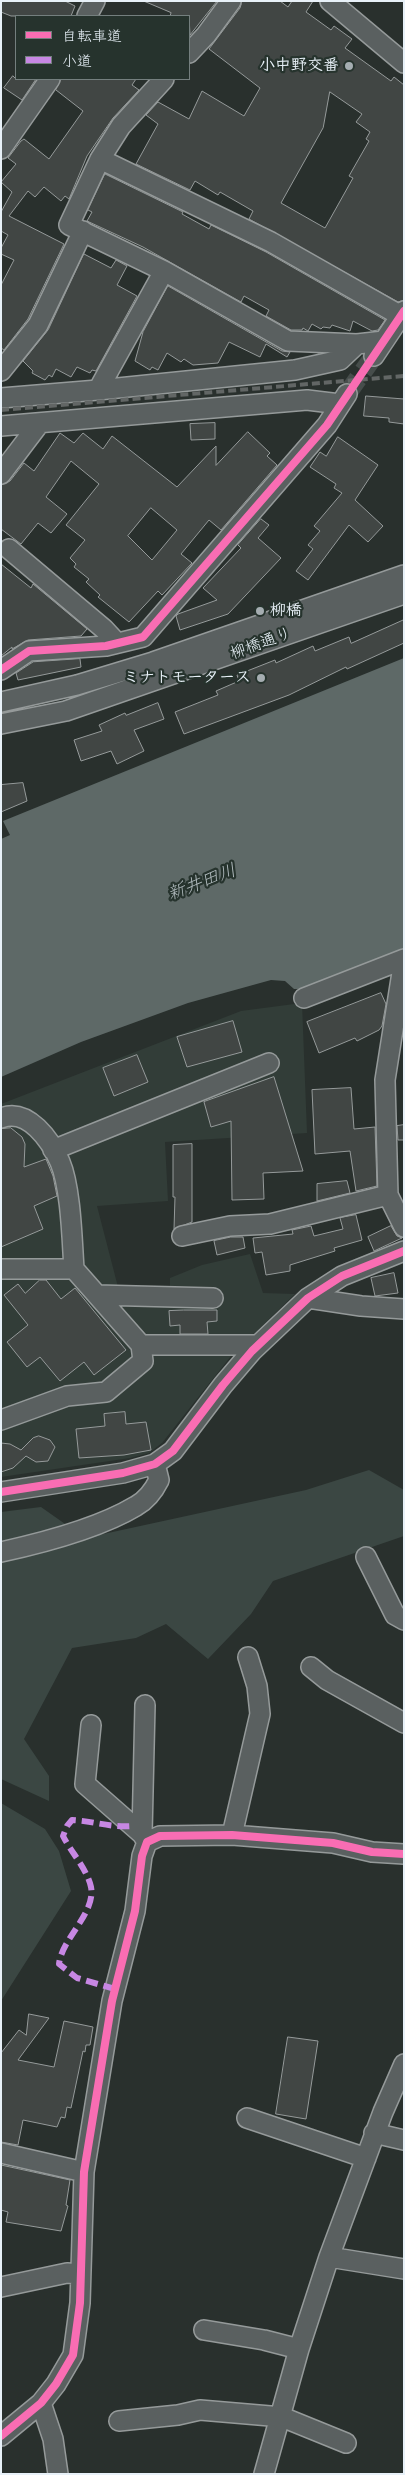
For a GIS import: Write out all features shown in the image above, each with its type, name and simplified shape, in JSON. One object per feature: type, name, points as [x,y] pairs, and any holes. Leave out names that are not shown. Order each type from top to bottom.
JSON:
[{"type":"street","points":[[88,15],[95,1]]},
{"type":"street","points":[[190,52],[206,35],[231,1]]},
{"type":"street","points":[[330,1],[404,63]]},
{"type":"street","points":[[1,149],[49,80]]},
{"type":"street","points":[[163,80],[121,126],[100,159],[69,225],[164,271],[288,341],[357,344],[384,340]]},
{"type":"street","points":[[100,159],[271,242],[402,313],[374,356]]},
{"type":"street","points":[[1,371],[38,325],[83,231]]},
{"type":"street","points":[[98,390],[164,271]]},
{"type":"street","points":[[1,398],[295,370],[340,360],[357,344]]},
{"type":"street","points":[[1,426],[307,400],[344,399],[327,425],[143,637],[106,646],[29,652],[1,670]]},
{"type":"street","points":[[1,474],[39,424]]},
{"type":"street","points":[[9,549],[104,629],[117,643]]},
{"type":"street","name":"柳橋通り","points":[[1,702],[77,685],[153,662],[404,575]]},
{"type":"street","name":"柳橋通り","points":[[1,724],[66,711],[404,594]]},
{"type":"street","points":[[143,637],[160,680]]},
{"type":"street","points":[[304,998],[404,960],[385,1080],[388,1195],[404,1227]]},
{"type":"street","points":[[54,1150],[269,1063]]},
{"type":"street","points":[[1,1118],[16,1116],[28,1120],[39,1128],[54,1150],[61,1163],[69,1207],[74,1269],[141,1345],[143,1361],[106,1392],[67,1396],[1,1420]]},
{"type":"street","points":[[182,1236],[230,1226],[270,1224],[388,1195]]},
{"type":"street","points":[[1,1492],[123,1473],[155,1464],[174,1451],[223,1385],[258,1345],[308,1298],[342,1276],[404,1251]]},
{"type":"street","points":[[1,1270],[74,1269]]},
{"type":"street","points":[[97,1295],[213,1298]]},
{"type":"street","points":[[308,1298],[361,1306],[404,1309]]},
{"type":"street","points":[[141,1345],[258,1345]]},
{"type":"street","points":[[1,1552],[102,1522],[137,1505],[154,1491],[159,1480],[155,1464]]},
{"type":"street","points":[[366,1557],[395,1615],[404,1620]]},
{"type":"street","points":[[232,1834],[260,1714],[257,1686],[248,1657]]},
{"type":"street","points":[[311,1667],[327,1680],[404,1724]]},
{"type":"street","points":[[1,2436],[41,2403],[56,2384],[73,2355],[78,2330],[84,2172],[112,2001],[135,1911],[144,1838],[145,1705]]},
{"type":"street","points":[[91,1725],[84,1784],[144,1838],[232,1834],[333,1843],[372,1852],[404,1854]]},
{"type":"street","points":[[264,2474],[282,2417],[299,2348],[330,2257],[374,2133],[404,2064]]},
{"type":"street","points":[[247,2118],[366,2158]]},
{"type":"street","points":[[374,2133],[404,2140]]},
{"type":"street","points":[[1,2153],[84,2172]]},
{"type":"street","points":[[330,2257],[404,2269]]},
{"type":"street","points":[[1,2287],[67,2272],[80,2274]]},
{"type":"street","points":[[204,2330],[299,2348]]},
{"type":"street","points":[[41,2403],[53,2439],[58,2474]]},
{"type":"street","points":[[120,2421],[178,2416],[200,2410],[282,2417],[346,2444]]},
{"type":"shaded area","points":[[302,1003],[307,1133],[165,1142],[168,1201],[97,1206],[118,1287],[170,1289],[170,1278],[202,1265],[250,1254],[263,1293],[295,1294],[231,1356],[162,1443],[149,1453],[130,1458],[1,1477],[1,1104],[241,1011]]},
{"type":"shaded area","points":[[369,1470],[404,1490],[404,1536],[273,1581],[251,1614],[208,1659],[166,1624],[136,1638],[72,1648],[24,1739],[49,1776],[49,1801],[1,1779],[1,1512],[41,1507],[85,1538],[306,1490]]},
{"type":"shaded area","points":[[1,1803],[45,1829],[59,1851],[71,1891],[1,2001]]},
{"type":"water","name":"新井田川","points":[[404,658],[404,949],[302,989],[294,989],[285,981],[271,980],[188,1003],[81,1042],[1,1077],[1,839],[10,835],[3,821]]},
{"type":"building","points":[[1,1],[65,1],[75,6],[71,15],[11,16],[1,12]]},
{"type":"building","points":[[144,1],[217,1],[190,35],[190,15],[170,15],[171,13]]},
{"type":"building","points":[[242,1],[280,1],[288,7],[292,1],[313,1],[306,12],[331,30],[334,26],[352,39],[345,48],[391,81],[394,77],[404,85],[404,300],[398,302],[249,219],[253,211],[220,192],[218,195],[195,181],[190,190],[136,164],[158,124],[146,115],[158,102],[189,119],[202,91],[244,116],[260,88],[209,49],[240,8]],"holes":[[[330,92],[362,114],[356,122],[370,132],[366,139],[369,141],[349,176],[353,178],[325,228],[281,203],[323,128]]]},
{"type":"building","points":[[13,76],[15,80],[35,80],[22,100],[4,88]]},
{"type":"building","points":[[61,80],[135,80],[132,85],[139,90],[113,118],[87,156],[69,199],[65,196],[61,201],[44,187],[35,197],[28,191],[9,216],[64,244],[28,319],[4,350],[1,348],[1,285],[14,260],[1,254],[1,248],[8,235],[1,231],[1,212],[12,192],[1,182],[16,164],[8,158],[21,141],[24,139],[49,159],[83,111],[56,90]]},
{"type":"building","points":[[105,174],[183,212],[182,214],[209,229],[211,225],[266,252],[385,320],[378,330],[372,331],[353,321],[350,331],[332,325],[330,328],[323,327],[321,329],[312,324],[308,331],[303,328],[302,330],[291,330],[266,316],[269,310],[244,296],[241,302],[143,247],[87,221],[92,212],[88,210]]},
{"type":"building","points":[[84,254],[111,268],[116,260],[127,266],[117,285],[137,296],[96,371],[92,370],[90,373],[77,367],[71,377],[56,369],[52,377],[49,375],[45,380],[32,373],[33,371],[23,361],[48,330]]},
{"type":"building","points":[[168,286],[282,351],[290,352],[287,357],[266,344],[260,357],[229,342],[218,363],[193,365],[184,359],[181,362],[167,353],[158,370],[152,367],[150,370],[135,361],[143,332]]},
{"type":"building","points":[[366,396],[404,399],[404,424],[389,422],[389,418],[364,416]]},
{"type":"building","points":[[215,423],[215,439],[191,440],[190,424]]},
{"type":"building","points":[[248,432],[270,453],[267,456],[277,465],[221,530],[209,520],[181,554],[192,563],[162,595],[158,591],[129,622],[98,597],[100,595],[86,582],[89,579],[74,567],[76,564],[70,558],[85,540],[66,525],[99,484],[71,461],[46,497],[67,514],[51,533],[38,523],[21,544],[1,529],[1,485],[10,481],[24,463],[34,471],[60,433],[74,443],[83,433],[103,449],[112,436],[177,487],[216,446],[216,465]],"holes":[[[151,508],[177,530],[152,560],[128,536]]]},
{"type":"building","points":[[338,437],[378,465],[355,500],[383,526],[368,542],[349,525],[308,580],[296,571],[313,549],[308,545],[320,531],[314,526],[342,493],[334,488],[336,484],[310,467],[320,452],[326,456]]},
{"type":"building","points":[[261,519],[269,525],[258,538],[281,558],[228,614],[180,630],[176,616],[178,614],[217,600],[203,588],[241,548],[238,545]]},
{"type":"building","points":[[1,564],[31,588],[33,584],[87,629],[81,636],[28,640],[12,649],[12,647],[1,656]]},
{"type":"building","points":[[404,620],[404,643],[347,669],[346,667],[289,695],[184,734],[175,712],[218,695],[216,691],[239,681],[237,675],[275,660],[276,663],[313,646],[315,651],[349,637],[351,643]]},
{"type":"building","points":[[80,659],[81,667],[18,680],[16,673],[33,662]]},
{"type":"building","points":[[158,703],[164,719],[134,730],[144,751],[117,764],[111,751],[81,761],[74,740],[102,731],[99,725],[125,713],[126,715]]},
{"type":"building","points":[[23,783],[27,801],[1,812],[1,785]]},
{"type":"building","points":[[381,993],[386,1004],[382,1026],[379,1030],[357,1041],[355,1038],[319,1053],[307,1022]]},
{"type":"building","points":[[233,1021],[242,1052],[187,1067],[177,1037]]},
{"type":"building","points":[[137,1055],[148,1082],[114,1096],[103,1068]]},
{"type":"building","points":[[274,1077],[303,1171],[263,1173],[264,1199],[232,1200],[231,1121],[211,1127],[204,1102]]},
{"type":"building","points":[[351,1088],[354,1129],[375,1127],[377,1186],[356,1191],[350,1151],[315,1154],[312,1090]]},
{"type":"building","points":[[404,1125],[404,1140],[398,1140],[397,1126]]},
{"type":"building","points":[[11,1128],[22,1137],[25,1144],[24,1167],[46,1159],[53,1176],[57,1196],[34,1206],[43,1229],[1,1247],[1,1129]]},
{"type":"building","points":[[192,1144],[192,1222],[174,1229],[173,1145]]},
{"type":"building","points":[[347,1181],[350,1193],[317,1201],[317,1184]]},
{"type":"building","points":[[356,1215],[362,1240],[334,1248],[335,1251],[290,1265],[290,1271],[266,1275],[262,1252],[255,1253],[253,1238],[293,1234],[292,1230],[311,1226],[314,1236],[343,1229],[340,1218]]},
{"type":"building","points":[[391,1226],[397,1236],[402,1238],[374,1251],[368,1237]]},
{"type":"building","points":[[231,1237],[243,1237],[245,1248],[217,1255],[214,1241]]},
{"type":"building","points":[[394,1273],[398,1293],[375,1296],[371,1278]]},
{"type":"building","points":[[40,1280],[46,1280],[61,1299],[75,1288],[126,1350],[94,1375],[84,1362],[60,1381],[40,1357],[27,1367],[7,1342],[28,1325],[4,1295],[18,1284],[25,1293]]},
{"type":"building","points":[[217,1310],[217,1321],[207,1322],[208,1334],[180,1334],[180,1325],[170,1326],[169,1311]]},
{"type":"building","points":[[125,1412],[126,1424],[146,1422],[151,1450],[124,1455],[79,1458],[76,1429],[105,1426],[104,1414]]},
{"type":"building","points":[[39,1436],[50,1440],[55,1447],[48,1461],[36,1462],[26,1456],[13,1468],[1,1472],[1,1443],[10,1444],[21,1450],[33,1438]]},
{"type":"building","points":[[29,2014],[49,2018],[18,2060],[54,2067],[64,2021],[93,2027],[90,2045],[86,2045],[85,2052],[83,2051],[71,2108],[67,2107],[65,2118],[61,2117],[57,2127],[23,2120],[18,2145],[1,2142],[1,2053],[19,2030],[26,2035]]},
{"type":"building","points":[[288,2037],[318,2041],[306,2119],[276,2114]]},
{"type":"building","points":[[1,2165],[70,2180],[66,2205],[68,2206],[61,2231],[6,2222],[8,2212],[1,2210]]},
{"type":"tunnel","points":[[347,394],[374,356]]},
{"type":"railway","points":[[1,410],[404,376]]},
{"type":"marked path","points":[[115,1989],[77,1978],[59,1964],[61,1954],[84,1916],[91,1897],[89,1880],[63,1836],[72,1820],[133,1826]]},
{"type":"cycle path","points":[[1,670],[29,651],[106,646],[143,637],[327,425],[404,311]]},
{"type":"cycle path","points":[[1,1492],[123,1473],[155,1464],[173,1451],[223,1385],[252,1351],[308,1298],[342,1276],[404,1251]]},
{"type":"cycle path","points":[[1,2436],[41,2403],[56,2384],[73,2355],[80,2303],[84,2172],[112,2001],[135,1911],[142,1856],[147,1842],[160,1836],[232,1835],[333,1843],[372,1852],[404,1854]]},
{"type":"place","name":"小中野交番","points":[[349,66]]},
{"type":"place","name":"柳橋","points":[[260,611]]},
{"type":"place","name":"ミナトモータース","points":[[261,678]]}]
